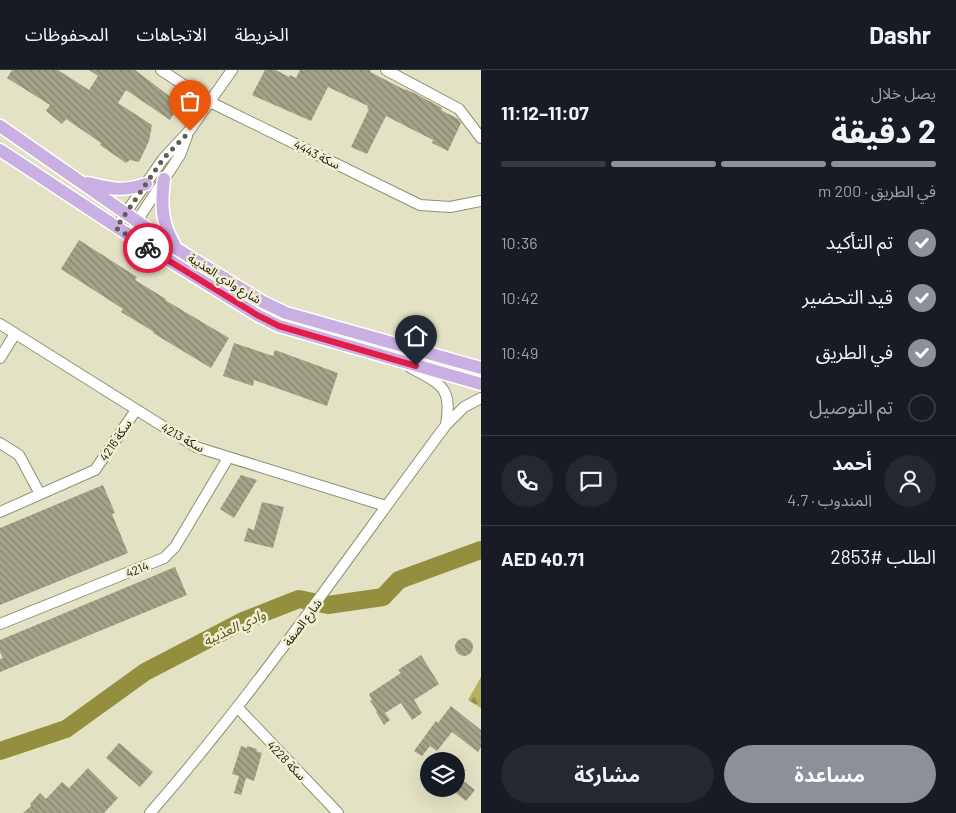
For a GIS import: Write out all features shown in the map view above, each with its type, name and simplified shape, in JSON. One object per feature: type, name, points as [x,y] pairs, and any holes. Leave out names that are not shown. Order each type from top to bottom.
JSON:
[{"type":"main road","name":"شارع وادي العذيبة","points":[[0,126],[177,249],[262,302],[286,312],[479,367]]},
{"type":"main road","name":"شارع وادي العذيبة","points":[[0,150],[116,228],[257,315],[279,326],[481,384]]},
{"type":"main road","points":[[164,179],[163,216],[166,231],[177,249]]},
{"type":"main road","points":[[80,181],[114,189],[131,189],[146,184]]},
{"type":"street","name":"سكة 4443","points":[[161,70],[210,102],[420,205],[450,207],[481,201]]},
{"type":"street","points":[[116,228],[163,159],[190,131],[232,70]]},
{"type":"street","points":[[387,70],[459,109],[481,137]]},
{"type":"street","points":[[128,235],[180,155],[190,131]]},
{"type":"street","points":[[0,160],[11,161],[23,166]]},
{"type":"street","name":"سكة 4213","points":[[0,324],[196,447],[386,506]]},
{"type":"street","points":[[0,358],[15,334]]},
{"type":"street","points":[[399,361],[426,376],[446,392],[449,401],[446,426]]},
{"type":"street","name":"شارع الصفة","points":[[154,812],[310,611],[446,426],[464,407],[481,398]]},
{"type":"street","name":"سكة 4216","points":[[0,512],[95,470],[136,410]]},
{"type":"street","points":[[0,443],[19,455],[40,494]]},
{"type":"street","name":"4214","points":[[0,624],[164,558],[176,547],[228,458]]},
{"type":"street","name":"سكة 4228","points":[[237,707],[338,813]]},
{"type":"green space","points":[[481,677],[481,708],[468,700]]},
{"type":"building","points":[[12,70],[58,70],[89,90],[98,76],[89,70],[135,70],[180,104],[170,120],[126,90],[118,103],[152,125],[149,141],[139,162],[130,160],[126,163],[66,119],[62,124],[46,111],[50,105],[7,78]]},
{"type":"building","points":[[265,70],[276,70],[289,77],[290,75],[296,78],[300,70],[371,70],[370,72],[442,108],[441,110],[458,119],[461,123],[448,151],[432,143],[433,140],[386,116],[367,154],[351,147],[369,109],[367,108],[368,106],[328,87],[311,121],[252,95]]},
{"type":"building","points":[[79,240],[137,277],[135,280],[165,300],[229,338],[211,368],[121,312],[123,309],[61,269]]},
{"type":"building","points":[[234,343],[273,356],[275,350],[338,373],[327,406],[254,380],[253,386],[223,376]]},
{"type":"building","points":[[241,475],[257,480],[234,518],[220,509]]},
{"type":"building","points":[[103,485],[115,513],[112,514],[128,553],[0,605],[0,528]]},
{"type":"building","points":[[262,502],[284,507],[273,548],[244,541],[248,528],[254,530]]},
{"type":"building","points":[[175,567],[187,595],[0,672],[0,659],[3,658],[0,652],[0,640]]},
{"type":"building","points":[[460,638],[468,638],[473,643],[471,654],[460,656],[455,651],[455,643]]},
{"type":"building","points":[[421,655],[439,684],[414,700],[422,713],[412,720],[401,703],[385,713],[390,720],[384,725],[370,701],[372,700],[369,694],[401,673],[398,670]]},
{"type":"building","points":[[451,706],[481,730],[481,747],[478,752],[452,732],[437,751],[430,746],[425,752],[420,752],[420,755],[414,751],[436,721],[438,723]]},
{"type":"building","points":[[119,743],[153,772],[140,787],[106,758]]},
{"type":"building","points":[[241,746],[257,749],[256,751],[262,753],[254,781],[246,778],[241,795],[234,793],[239,776],[232,774]]},
{"type":"building","points":[[88,768],[118,798],[104,813],[23,813],[31,806],[30,804],[40,793],[46,799],[62,782],[69,788]]},
{"type":"building","points":[[465,782],[475,790],[466,801],[461,797],[465,797]]},
{"type":"waterway","name":"وادي العذيبة","points":[[0,751],[66,729],[145,672],[243,621],[299,599],[328,605],[383,597],[399,580],[481,550]]},
{"type":"way so far","points":[[148,248],[116,228],[163,159],[190,131]]},
{"type":"route","points":[[148,248],[257,315],[279,326],[416,366]]}]
